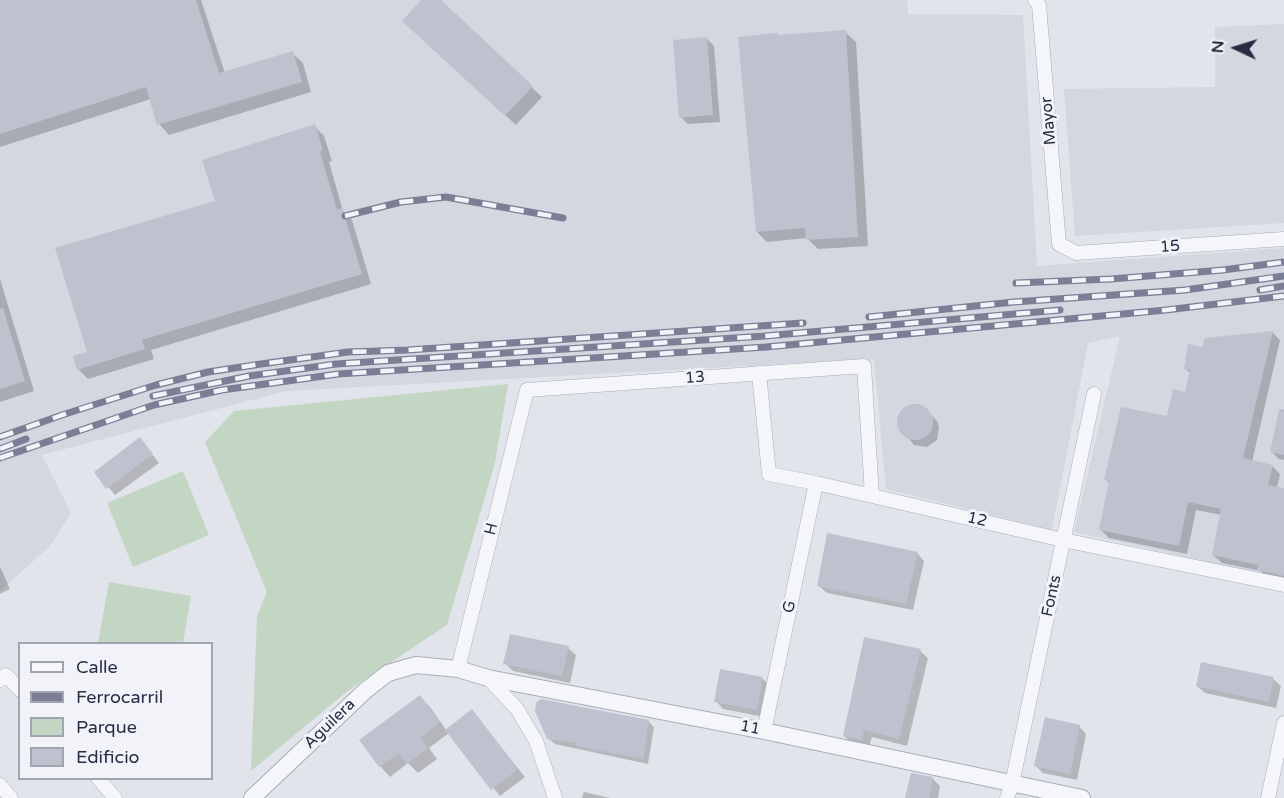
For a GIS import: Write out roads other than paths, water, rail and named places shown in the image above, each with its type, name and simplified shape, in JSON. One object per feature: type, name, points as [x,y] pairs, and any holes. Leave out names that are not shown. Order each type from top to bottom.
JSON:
[{"type":"street","name":"Mayor","points":[[1035,0],[1039,5],[1059,244]]},
{"type":"street","name":"15","points":[[1059,244],[1076,253],[1284,239]]},
{"type":"street","name":"13","points":[[527,390],[864,366],[873,496]]},
{"type":"street","name":"12","points":[[759,373],[769,474],[1063,540],[1284,585]]},
{"type":"street","name":"H","points":[[458,669],[527,390]]},
{"type":"street","name":"Fonts","points":[[1010,791],[1094,394]]},
{"type":"street","name":"G","points":[[764,730],[816,483]]},
{"type":"street","name":"11","points":[[416,665],[458,669],[488,678],[764,730],[1010,791],[1082,798]]},
{"type":"street","name":"Aguilera","points":[[252,798],[366,690],[388,673],[416,665]]},
{"type":"street","points":[[3,677],[18,688]]},
{"type":"street","points":[[488,678],[517,709],[536,741],[555,798]]},
{"type":"street","points":[[1268,798],[1284,723]]},
{"type":"street","points":[[100,780],[115,798]]},
{"type":"street","points":[[0,786],[11,798]]},
{"type":"railway","points":[[345,216],[401,202],[446,197],[563,218]]},
{"type":"railway","points":[[1016,283],[1111,279],[1223,270],[1284,262]]},
{"type":"railway","points":[[869,317],[1014,302],[1185,290],[1284,276]]},
{"type":"railway","points":[[1260,290],[1284,286]]},
{"type":"railway","points":[[0,458],[154,405],[222,390],[338,374],[766,347],[1166,310],[1284,296]]},
{"type":"railway","points":[[153,396],[249,376],[336,364],[765,336],[1060,310]]},
{"type":"railway","points":[[0,437],[156,385],[208,372],[261,364],[348,352],[408,350],[803,323]]},
{"type":"railway","points":[[0,449],[26,439]]}]
